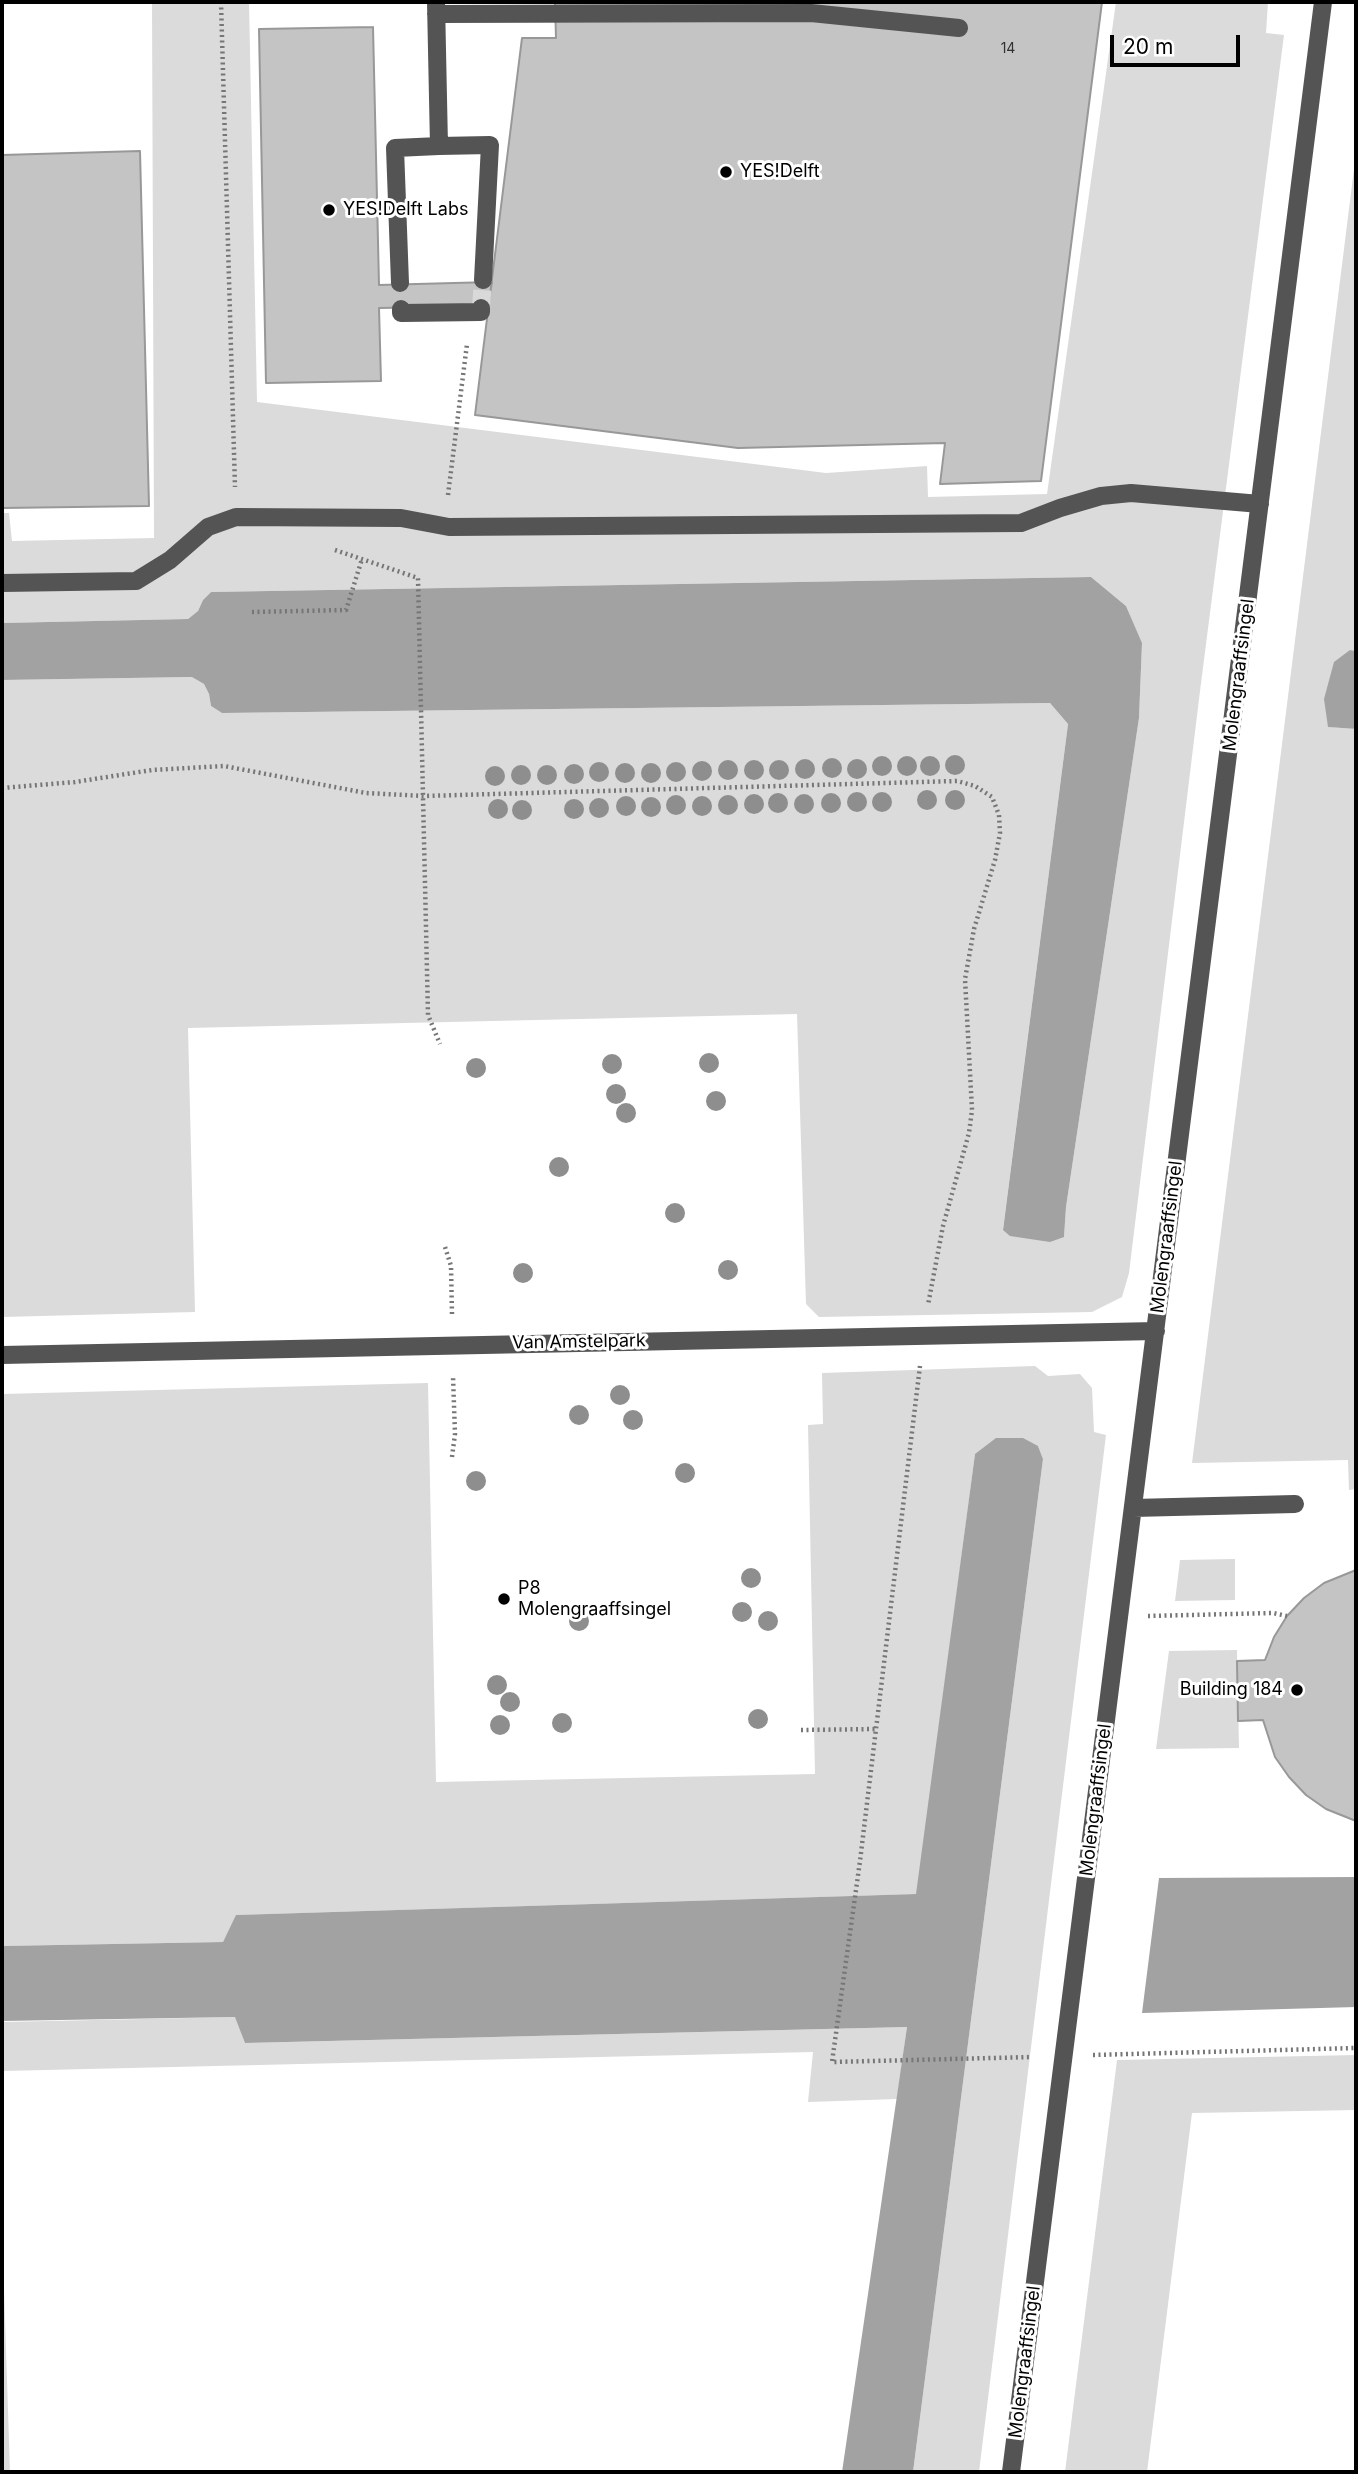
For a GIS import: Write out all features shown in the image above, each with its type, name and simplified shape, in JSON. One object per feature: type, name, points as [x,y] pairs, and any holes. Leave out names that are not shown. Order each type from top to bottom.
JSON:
[{"type":"street","name":"Molengraaffsingel","points":[[1011,2472],[1323,2]]},
{"type":"street","points":[[439,146],[436,8],[811,13],[959,28]]},
{"type":"street","points":[[400,283],[395,148],[490,145],[482,281]]},
{"type":"street","points":[[401,309],[401,313],[476,310]]},
{"type":"street","points":[[2,583],[136,581],[170,560],[208,527],[236,517],[401,518],[449,527],[1021,523],[1101,496],[1131,493],[1261,504]]},
{"type":"street","name":"Van Amstelpark","points":[[2,1355],[1156,1331]]},
{"type":"street","points":[[1133,1508],[1295,1504]]},
{"type":"path","points":[[221,2],[236,517]]},
{"type":"path","points":[[449,527],[448,491],[476,310]]},
{"type":"path","points":[[324,547],[418,578],[428,1015],[440,1044]]},
{"type":"path","points":[[252,612],[346,610],[362,559]]},
{"type":"path","points":[[2,788],[75,782],[152,770],[224,766],[366,793],[424,796],[957,781],[975,786],[992,797],[999,815],[1000,832],[995,860],[974,929],[965,979],[971,1121],[931,1279],[860,1861],[832,2062],[1356,2048]]},
{"type":"path","points":[[445,1247],[451,1266],[454,1434],[452,1457]]},
{"type":"path","points":[[1119,1616],[1273,1613],[1287,1616]]},
{"type":"path","points":[[801,1730],[875,1729]]},
{"type":"shaded area","points":[[152,2],[249,2],[257,402],[826,473],[927,466],[928,497],[1047,494],[1116,2],[1268,2],[1266,33],[1284,35],[1129,1273],[1122,1297],[1092,1312],[819,1317],[806,1304],[797,1014],[188,1028],[195,1312],[2,1317],[2,680],[193,677],[204,684],[211,706],[222,713],[1050,703],[1068,724],[1003,1229],[1064,1237],[1066,1207],[1139,718],[1142,644],[1126,606],[1091,577],[211,592],[198,611],[188,619],[2,623],[2,513],[9,513],[12,541],[154,538]]},
{"type":"shaded area","points":[[1356,153],[1356,651],[1350,650],[1329,727],[1356,729],[1356,1489],[1349,1490],[1348,1460],[1192,1463]]},
{"type":"shaded area","points":[[1091,577],[1126,606],[1142,643],[1139,718],[1066,1207],[1064,1237],[1050,1242],[1010,1236],[1003,1230],[1068,724],[1050,703],[222,713],[211,706],[204,684],[192,677],[2,680],[2,623],[188,619],[198,611],[211,592]]},
{"type":"shaded area","points":[[1350,650],[1356,651],[1356,729],[1328,727],[1324,699],[1334,662]]},
{"type":"shaded area","points":[[1035,1366],[1048,1376],[1080,1374],[1092,1388],[1094,1432],[1106,1435],[979,2472],[913,2472],[1043,1459],[1038,1446],[975,1454],[917,1894],[237,1915],[223,1942],[2,1946],[2,1394],[428,1383],[436,1782],[815,1774],[808,1425],[823,1424],[822,1373]]},
{"type":"shaded area","points":[[996,1438],[1023,1438],[1038,1446],[1043,1459],[913,2472],[842,2472],[907,2027],[245,2043],[235,2017],[2,2021],[2,1946],[223,1942],[236,1915],[916,1894],[975,1454]]},
{"type":"shaded area","points":[[1235,1559],[1235,1600],[1175,1601],[1180,1560]]},
{"type":"shaded area","points":[[1237,1650],[1239,1748],[1156,1749],[1169,1651]]},
{"type":"shaded area","points":[[1356,1877],[1356,2007],[1142,2013],[1159,1878]]},
{"type":"shaded area","points":[[236,2017],[245,2043],[907,2027],[897,2099],[808,2102],[813,2052],[2,2071],[2,2022]]},
{"type":"shaded area","points":[[1356,2055],[1356,2110],[1192,2113],[1147,2472],[1065,2472],[1117,2060]]},
{"type":"shaded area","points":[[2,2227],[10,2472],[2,2472]]},
{"type":"building","points":[[1102,2],[1041,481],[940,484],[945,443],[738,448],[475,415],[522,38],[556,38],[555,3]]},
{"type":"building","points":[[373,27],[379,285],[492,282],[488,306],[379,308],[381,381],[266,383],[259,29]]},
{"type":"building","points":[[140,151],[149,506],[2,508],[2,155]]},
{"type":"building","name":"Building 184","points":[[1356,1570],[1356,1821],[1326,1809],[1306,1795],[1289,1777],[1275,1757],[1263,1720],[1238,1721],[1237,1661],[1265,1660],[1274,1637],[1287,1616],[1304,1598],[1324,1583]]},
{"type":"tunnel","points":[[481,308],[483,280]]},
{"type":"place","name":"YES!Delft","points":[[726,172]]},
{"type":"place","name":"YES!Delft Labs","points":[[329,210]]},
{"type":"place","name":"P8 Molengraaffsingel","points":[[504,1599]]},
{"type":"place","name":"Building 184","points":[[1297,1690]]}]
